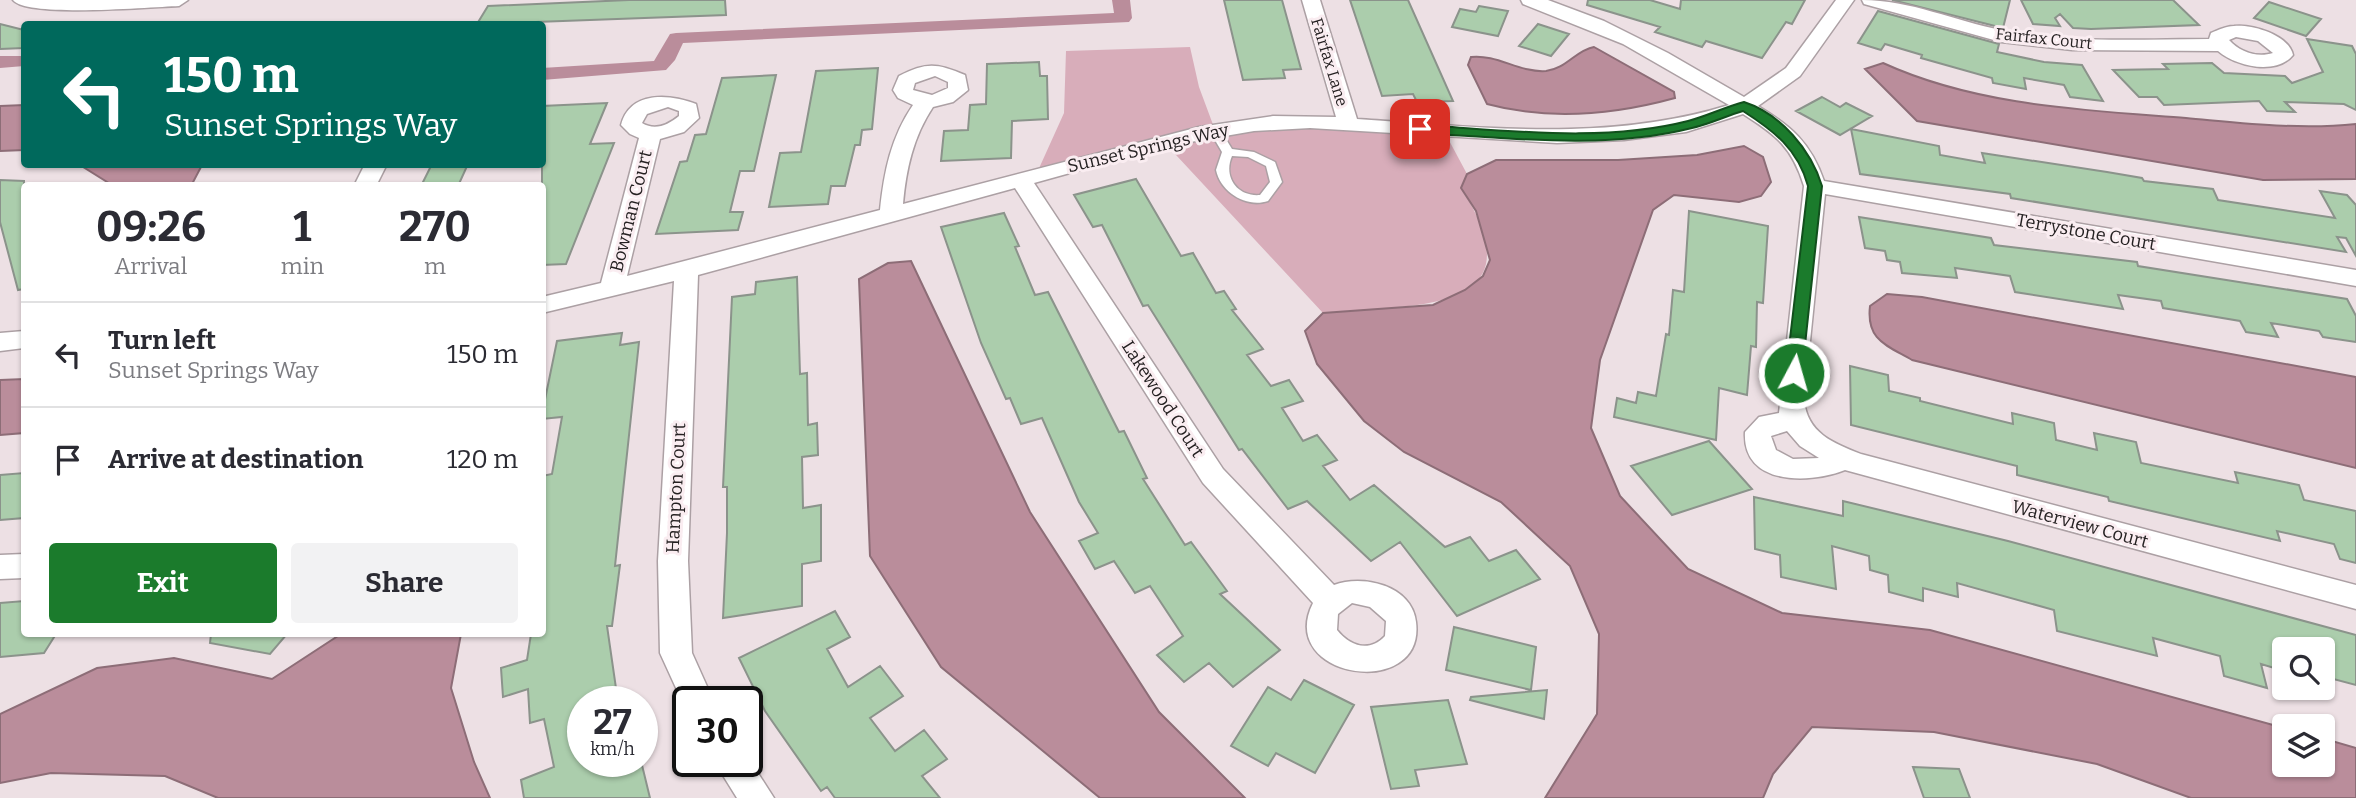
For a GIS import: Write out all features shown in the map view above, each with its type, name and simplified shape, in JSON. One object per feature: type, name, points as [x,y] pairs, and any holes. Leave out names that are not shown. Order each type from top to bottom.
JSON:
[{"type":"street","points":[[22,0],[39,5],[178,0]]},
{"type":"street","name":"Fairfax Lane","points":[[1311,0],[1349,125]]},
{"type":"street","points":[[1531,0],[1571,12],[1640,43],[1744,106],[1791,139],[1810,167],[1815,186],[1791,400],[1801,429],[1768,424],[1758,432],[1756,441],[1764,457],[1789,469],[1809,471],[1843,459]]},
{"type":"street","name":"Sunset Springs Way","points":[[546,304],[686,270],[1020,179],[1214,130],[1272,123],[1546,136],[1616,135],[1690,125],[1744,106],[1786,80],[1845,0]]},
{"type":"street","name":"Fairfax Court","points":[[1871,0],[2001,36],[2071,44],[2222,45]]},
{"type":"street","points":[[891,215],[897,158],[911,121],[926,102]]},
{"type":"street","name":"Bowman Court","points":[[612,288],[651,134]]},
{"type":"street","name":"Lakewood Court","points":[[1020,179],[1213,476],[1330,601]]},
{"type":"street","name":"Terrystone Court","points":[[1815,186],[2356,278]]},
{"type":"street","name":"Hampton Court","points":[[686,270],[674,587],[676,653],[691,686]]},
{"type":"street","points":[[0,342],[21,340]]},
{"type":"street","name":"Waterview Court","points":[[1801,429],[1843,459],[2356,597]]},
{"type":"street","points":[[0,567],[21,566]]},
{"type":"street","points":[[742,777],[757,798]]},
{"type":"lane","points":[[1214,130],[1228,152]]},
{"type":"lane","points":[[1228,152],[1250,154],[1271,164],[1276,182],[1268,195],[1261,200],[1254,199],[1228,185],[1222,176],[1222,165],[1228,152]]},
{"type":"shaded area","points":[[1190,47],[1199,87],[1215,130],[1272,123],[1444,131],[1467,174],[1461,188],[1482,230],[1487,261],[1476,282],[1455,296],[1426,304],[1323,313],[1163,141],[1036,175],[1064,113],[1066,51]]},
{"type":"shaded area","points":[[1594,47],[1674,92],[1675,98],[1605,112],[1534,113],[1487,104],[1468,65],[1471,57],[1481,57],[1536,71],[1553,70]]},
{"type":"shaded area","points":[[1883,63],[1956,89],[2032,104],[2271,125],[2356,124],[2356,179],[2263,180],[1917,121],[1865,69]]},
{"type":"shaded area","points":[[21,105],[21,150],[0,151],[0,106]]},
{"type":"shaded area","points":[[1744,146],[1763,157],[1771,182],[1761,196],[1739,202],[1674,195],[1653,210],[1600,360],[1591,428],[1620,496],[1688,569],[1782,613],[1930,630],[2272,725],[2272,777],[2335,777],[2335,742],[2356,748],[2356,798],[2191,798],[2097,764],[1934,732],[1812,727],[1773,774],[1763,798],[1545,798],[1597,714],[1599,634],[1570,566],[1501,502],[1404,452],[1364,421],[1317,364],[1305,331],[1323,313],[1433,305],[1465,290],[1483,276],[1490,260],[1476,211],[1461,188],[1467,174],[1496,160],[1618,160],[1697,155]]},
{"type":"shaded area","points":[[85,168],[200,168],[193,182],[107,182]]},
{"type":"shaded area","points":[[911,261],[1030,512],[1159,712],[1245,798],[1100,798],[941,667],[870,556],[859,279],[888,263]]},
{"type":"shaded area","points":[[1887,294],[1922,297],[2356,377],[2356,468],[1912,360],[1886,345],[1871,327],[1870,306]]},
{"type":"shaded area","points":[[21,379],[21,433],[0,435],[0,380]]},
{"type":"shaded area","points":[[336,637],[460,637],[451,688],[474,762],[490,798],[218,798],[165,776],[51,773],[0,783],[0,714],[97,668],[174,658],[272,679]]},
{"type":"building","points":[[629,0],[725,0],[726,15],[546,22],[479,21],[488,6]]},
{"type":"building","points":[[1224,0],[1282,0],[1301,69],[1283,70],[1285,78],[1243,80]]},
{"type":"building","points":[[1350,0],[1408,0],[1453,101],[1417,102],[1413,94],[1382,96]]},
{"type":"building","points":[[1588,0],[1650,0],[1680,9],[1681,0],[1805,0],[1792,24],[1786,22],[1762,58],[1706,41],[1702,47],[1655,32],[1660,27],[1587,5]]},
{"type":"building","points":[[1892,0],[2010,0],[2003,28]]},
{"type":"building","points":[[2021,0],[2173,0],[2199,25],[2073,28],[2060,14],[2055,18],[2060,26],[2033,24]]},
{"type":"building","points":[[2269,2],[2321,19],[2306,36],[2254,18]]},
{"type":"building","points":[[1479,6],[1508,11],[1498,36],[1452,27],[1460,9],[1476,12]]},
{"type":"building","points":[[1878,11],[1999,44],[1997,52],[2044,62],[2082,65],[2103,101],[2070,97],[2064,85],[2024,78],[2026,89],[1993,83],[1992,78],[1921,58],[1922,55],[1885,44],[1881,50],[1858,43]]},
{"type":"building","points":[[0,24],[21,29],[21,48],[0,49]]},
{"type":"building","points":[[1538,24],[1569,34],[1551,56],[1519,46]]},
{"type":"building","points":[[2307,39],[2352,46],[2356,54],[2356,110],[2344,104],[2285,102],[2295,112],[2267,111],[2259,101],[2164,105],[2157,97],[2139,97],[2113,70],[2168,69],[2163,64],[2212,63],[2224,73],[2285,76],[2292,83],[2323,72]]},
{"type":"building","points":[[1039,62],[1040,76],[1047,76],[1048,119],[1012,121],[1011,158],[941,161],[944,131],[968,130],[970,105],[986,104],[987,64]]},
{"type":"building","points":[[878,68],[872,129],[862,130],[860,145],[855,145],[845,186],[831,186],[828,204],[769,207],[780,153],[801,152],[816,71]]},
{"type":"building","points":[[776,75],[754,171],[740,171],[730,212],[743,212],[738,230],[656,234],[680,162],[687,161],[695,135],[706,134],[722,78]]},
{"type":"building","points":[[1822,97],[1840,107],[1846,103],[1872,116],[1840,135],[1796,111]]},
{"type":"building","points":[[607,103],[590,144],[614,143],[566,264],[546,265],[546,182],[542,182],[542,168],[546,168],[546,106]]},
{"type":"building","points":[[1851,129],[1939,146],[1940,155],[1985,163],[1982,153],[2107,172],[2142,178],[2144,181],[2213,189],[2218,200],[2335,218],[2320,191],[2347,195],[2356,205],[2356,256],[2346,238],[2337,237],[2346,252],[2011,198],[2010,194],[1860,174]]},
{"type":"building","points":[[430,168],[466,168],[460,182],[423,182]]},
{"type":"building","points":[[1136,179],[1181,256],[1193,253],[1216,293],[1224,291],[1236,309],[1232,310],[1263,349],[1247,355],[1271,386],[1289,380],[1303,401],[1282,408],[1303,441],[1317,435],[1337,460],[1323,466],[1350,500],[1374,485],[1445,547],[1470,537],[1489,561],[1516,550],[1540,579],[1457,616],[1400,542],[1371,561],[1307,501],[1288,509],[1242,449],[1239,450],[1148,305],[1143,306],[1102,225],[1093,227],[1074,195]]},
{"type":"building","points":[[0,180],[24,181],[21,182],[21,290],[18,290],[0,222]]},
{"type":"building","points":[[1689,211],[1768,226],[1763,303],[1757,302],[1756,347],[1751,346],[1747,395],[1719,388],[1716,440],[1614,417],[1617,398],[1636,403],[1638,392],[1656,396],[1666,334],[1669,335],[1673,290],[1684,292]]},
{"type":"building","points":[[1004,213],[1019,246],[1015,247],[1035,295],[1048,292],[1119,432],[1124,431],[1147,478],[1143,479],[1185,545],[1191,542],[1227,591],[1220,594],[1280,650],[1233,687],[1209,663],[1184,682],[1157,655],[1183,636],[1150,586],[1135,593],[1114,561],[1095,569],[1079,541],[1098,533],[1079,502],[1042,418],[1021,424],[1010,398],[1006,399],[981,343],[941,227]]},
{"type":"building","points":[[1859,217],[1991,238],[1994,245],[2137,262],[2138,266],[2347,299],[2356,316],[2356,342],[2323,337],[2319,331],[2271,323],[2278,337],[2246,332],[2240,321],[2163,308],[2161,301],[2118,295],[2123,309],[2015,292],[2010,276],[1955,268],[1957,278],[1902,273],[1900,262],[1887,260],[1885,251],[1865,248]]},
{"type":"building","points":[[797,277],[800,374],[807,373],[808,425],[817,423],[818,455],[802,457],[803,508],[821,505],[821,561],[802,564],[802,606],[723,618],[727,487],[723,487],[732,297],[755,294],[756,282]]},
{"type":"building","points":[[622,333],[620,345],[639,342],[615,566],[620,565],[612,626],[607,626],[616,686],[567,686],[567,777],[645,777],[650,798],[524,798],[521,780],[554,767],[544,719],[530,723],[528,689],[503,697],[501,668],[527,660],[531,637],[546,637],[546,475],[552,474],[562,417],[546,419],[546,395],[557,341]]},
{"type":"building","points":[[1850,366],[1888,375],[1889,391],[1920,398],[1920,401],[2013,424],[2012,413],[2054,423],[2056,440],[2097,450],[2094,433],[2136,442],[2141,463],[2238,483],[2235,472],[2299,485],[2304,500],[2356,511],[2356,563],[2340,559],[2334,544],[2277,531],[2280,541],[2109,501],[2108,497],[2017,475],[2017,466],[1851,425]]},
{"type":"building","points":[[1709,441],[1752,489],[1672,515],[1631,466]]},
{"type":"building","points":[[21,473],[21,518],[0,520],[0,475]]},
{"type":"building","points":[[1754,497],[1843,516],[1843,501],[2008,541],[2356,635],[2356,685],[2335,679],[2335,637],[2272,637],[2272,667],[2261,664],[2267,688],[2224,676],[2220,656],[2153,638],[2157,656],[2057,631],[2054,610],[1957,583],[1958,597],[1923,588],[1923,601],[1889,592],[1888,575],[1870,570],[1869,556],[1832,546],[1836,589],[1781,577],[1780,555],[1755,549]]},
{"type":"building","points":[[21,601],[21,637],[54,637],[44,653],[0,657],[0,603]]},
{"type":"building","points":[[835,611],[850,637],[827,649],[848,687],[880,666],[903,696],[870,718],[895,751],[924,730],[947,759],[922,776],[940,798],[835,798],[827,787],[821,791],[765,711],[763,686],[753,686],[739,658]]},
{"type":"building","points":[[1454,627],[1536,647],[1531,690],[1446,670]]},
{"type":"building","points":[[211,637],[284,637],[270,654],[210,643]]},
{"type":"building","points":[[1304,680],[1354,705],[1315,773],[1276,753],[1268,766],[1231,746],[1268,687],[1291,700]]},
{"type":"building","points":[[1547,690],[1544,719],[1470,700],[1471,697]]},
{"type":"building","points":[[1448,700],[1467,764],[1415,770],[1419,786],[1391,789],[1371,707]]},
{"type":"building","points":[[1913,767],[1959,769],[1970,798],[1924,798]]},
{"type":"waterway","points":[[546,74],[659,66],[666,60],[676,38],[1123,18],[1121,0]]},
{"type":"waterway","points":[[0,62],[21,61]]},
{"type":"route","points":[[1420,129],[1546,136],[1616,135],[1690,125],[1744,106],[1784,131],[1810,167],[1815,186],[1794,373]]}]
